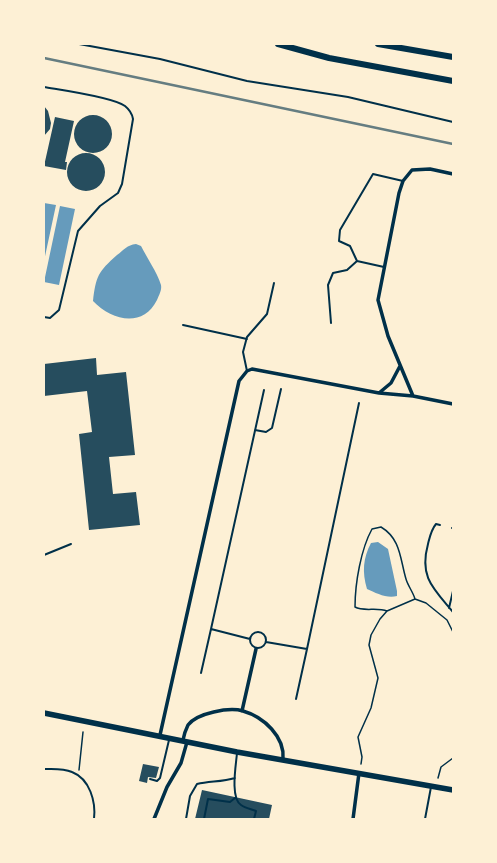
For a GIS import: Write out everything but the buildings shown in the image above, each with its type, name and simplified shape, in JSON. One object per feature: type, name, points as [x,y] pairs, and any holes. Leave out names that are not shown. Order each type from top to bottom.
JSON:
[{"type":"highway","points":[[278,44],[329,58],[453,81]]},
{"type":"highway","points":[[378,44],[453,57]]},
{"type":"main road","points":[[44,713],[185,740],[237,752],[453,790]]},
{"type":"street","points":[[413,396],[388,336],[378,300],[398,193],[403,181],[412,170],[430,168],[453,174]]},
{"type":"street","points":[[379,392],[391,382],[400,366]]},
{"type":"street","points":[[160,736],[238,381],[247,371],[252,369],[453,404]]},
{"type":"street","points":[[242,711],[256,649]]},
{"type":"street","points":[[154,819],[167,787],[181,763],[189,725],[202,715],[214,712],[242,711],[266,724],[276,734],[284,750],[283,759]]},
{"type":"street","points":[[352,819],[360,773]]},
{"type":"lane","points":[[79,44],[160,59],[247,81],[348,97],[453,122]]},
{"type":"lane","points":[[44,87],[112,100],[125,105],[131,112],[133,119],[122,184],[118,193],[100,206],[78,230],[59,310],[50,318],[44,317]]},
{"type":"lane","points":[[357,261],[350,246],[339,241],[340,230],[373,174],[403,181]]},
{"type":"lane","points":[[357,261],[384,267]]},
{"type":"lane","points":[[331,323],[328,285],[333,272],[347,270],[357,261]]},
{"type":"lane","points":[[247,371],[243,352],[247,339],[254,327],[267,314],[274,282]]},
{"type":"lane","points":[[183,325],[247,339]]},
{"type":"lane","points":[[255,430],[266,432],[272,428],[281,389]]},
{"type":"lane","points":[[201,673],[264,390]]},
{"type":"lane","points":[[296,699],[360,403]]},
{"type":"lane","points":[[440,525],[436,524],[432,529],[425,556],[427,579],[453,612]]},
{"type":"lane","points":[[44,555],[71,544]]},
{"type":"lane","points":[[449,608],[453,591]]},
{"type":"lane","points":[[211,629],[250,639]]},
{"type":"lane","points":[[259,632],[264,635],[266,642],[263,647],[256,649],[251,646],[250,639],[254,633],[259,632]]},
{"type":"lane","points":[[266,642],[307,649]]},
{"type":"lane","points":[[150,779],[157,781],[160,778],[170,737]]},
{"type":"lane","points":[[237,752],[235,798],[240,805],[256,811],[254,819]]},
{"type":"lane","points":[[44,769],[69,771],[81,777],[90,792],[95,807],[94,819]]},
{"type":"lane","points":[[186,819],[190,796],[197,784],[208,781],[225,781],[235,778]]},
{"type":"lane","points":[[425,819],[432,786]]},
{"type":"lane","points":[[204,819],[208,799],[230,802],[235,798]]},
{"type":"path","points":[[387,611],[380,608],[360,610],[355,607],[362,556],[366,541],[372,529],[381,527],[390,532],[396,542],[406,580],[412,589],[415,599]]},
{"type":"path","points":[[361,764],[362,757],[358,737],[371,708],[378,678],[369,645],[371,635],[380,619],[387,611],[415,599],[426,603],[447,620],[453,632]]},
{"type":"path","points":[[79,772],[83,732]]},
{"type":"path","points":[[438,778],[441,767],[453,758]]},
{"type":"water","points":[[44,203],[56,205],[44,261]]},
{"type":"water","points":[[60,206],[75,209],[59,285],[44,282]]},
{"type":"water","points":[[136,244],[141,246],[154,270],[161,285],[161,291],[151,309],[144,315],[136,318],[118,317],[101,308],[93,301],[95,286],[102,270],[126,248],[130,245]]},
{"type":"water","points":[[378,542],[388,549],[397,596],[385,596],[367,589],[364,577],[366,554],[371,543]]},
{"type":"railway","points":[[44,58],[453,144]]}]
